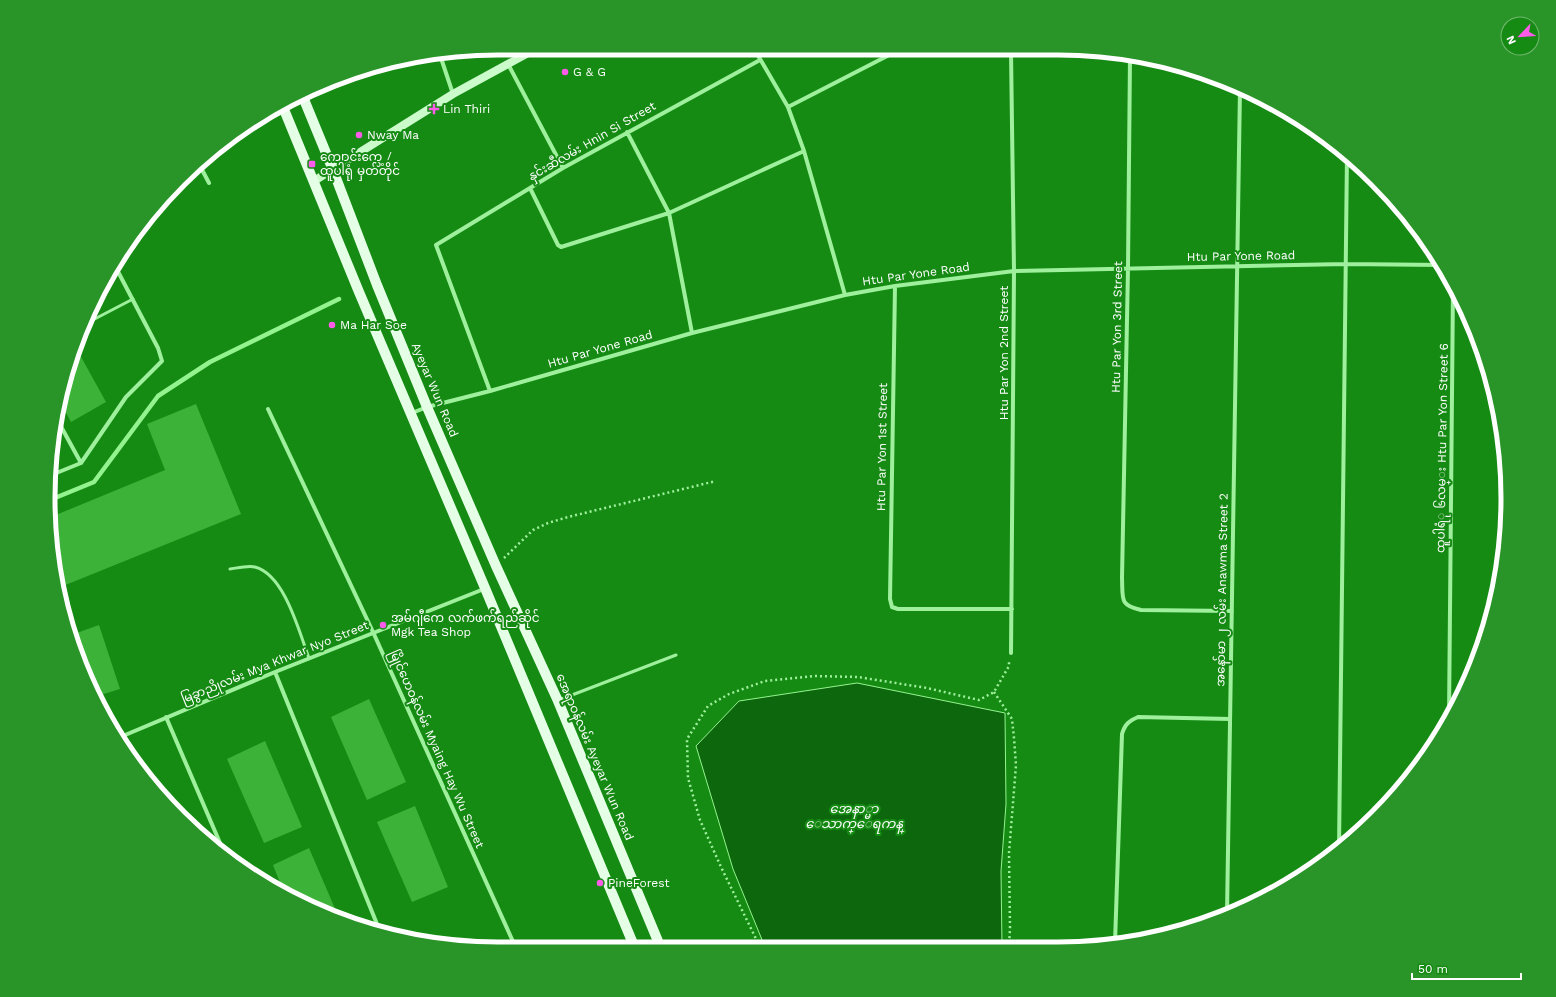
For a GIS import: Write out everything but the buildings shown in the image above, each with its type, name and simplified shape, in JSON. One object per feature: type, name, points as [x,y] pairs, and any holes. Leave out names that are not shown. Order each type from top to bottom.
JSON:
[{"type":"main road","points":[[314,181],[453,94],[524,55]]},
{"type":"main road","name":"Ayeyar Wun Road","points":[[304,100],[427,407],[503,580]]},
{"type":"main road","points":[[284,110],[410,414],[485,588],[632,942]]},
{"type":"main road","name":"အေရာဝန်လမ်း Ayeyar Wun Road","points":[[503,580],[558,701],[658,942]]},
{"type":"street","points":[[758,55],[788,107],[804,152],[845,295]]},
{"type":"street","points":[[788,107],[889,55]]},
{"type":"street","name":"Htu Par Yon 2nd Street","points":[[1011,653],[1014,271],[1012,55]]},
{"type":"street","points":[[441,59],[453,94]]},
{"type":"street","name":"နှင်းဆီလမ်း Hnin Si Street","points":[[490,391],[436,245],[563,168],[760,60]]},
{"type":"street","name":"Htu Par Yon 3rd Street","points":[[1130,62],[1128,268],[1122,578],[1123,599],[1125,604],[1130,608],[1141,610],[1232,611]]},
{"type":"street","points":[[508,64],[563,168]]},
{"type":"street","name":"အနော်မာ ၂ လမ်း Anawma Street 2","points":[[1227,908],[1240,95]]},
{"type":"street","points":[[627,132],[669,213],[692,334]]},
{"type":"street","points":[[530,188],[558,245],[561,247],[669,213],[804,152]]},
{"type":"street","points":[[1339,841],[1347,163]]},
{"type":"street","points":[[202,169],[209,183]]},
{"type":"street","name":"Htu Par Yone Road","points":[[410,414],[427,407],[490,391],[692,334],[845,295],[895,286],[1014,271],[1346,264],[1434,265]]},
{"type":"street","points":[[56,473],[81,463],[126,397],[162,361],[158,348],[118,271]]},
{"type":"street","name":"Htu Par Yon 1st Street","points":[[895,286],[890,599],[892,607],[898,609],[1012,609]]},
{"type":"street","name":"ထူပါရံု ၆လမ္း Htu Par Yon Street 6","points":[[1449,706],[1453,298]]},
{"type":"street","name":"မြိုင်ဟေဝန်လမ်း Myaing Hay Wu Street","points":[[268,409],[373,632],[513,942]]},
{"type":"street","points":[[61,427],[81,463]]},
{"type":"street","name":"မြခွာညိုလမ်း Mya Khwar Nyo Street","points":[[124,736],[309,658],[485,588]]},
{"type":"street","points":[[275,672],[377,925]]},
{"type":"street","points":[[1115,938],[1122,734],[1124,727],[1128,722],[1138,717],[1230,719]]},
{"type":"street","points":[[166,718],[220,843]]},
{"type":"lane","points":[[93,320],[133,300]]},
{"type":"lane","points":[[230,569],[255,567],[271,576],[284,593],[309,658]]},
{"type":"lane","points":[[558,701],[676,655]]},
{"type":"path","points":[[496,566],[533,530],[548,523],[716,481]]},
{"type":"path","points":[[758,942],[700,820],[688,778],[687,739],[708,706],[729,694],[765,681],[814,676],[866,678],[927,688],[979,700],[994,692],[1009,666],[1011,653]]},
{"type":"path","points":[[994,692],[1012,719],[1016,764],[1008,853],[1009,942]]},
{"type":"water","name":"အေနာ္မာ ေသာက္ေရကန္","points":[[857,683],[1005,713],[1006,804],[1001,871],[1002,942],[763,942],[733,869],[696,746],[739,701]]},
{"type":"waterway","points":[[55,498],[94,482],[158,396],[210,362],[339,299]]},
{"type":"place","name":"G & G","points":[[565,72]]},
{"type":"place","name":"Lin Thiri","points":[[434,109]]},
{"type":"place","name":"Nway Ma","points":[[359,135]]},
{"type":"place","name":"ကျောင်းကွေ့ / ထူပါရုံ မှတ်တိုင်","points":[[312,164]]},
{"type":"place","name":"Ma Har Soe","points":[[332,325]]},
{"type":"place","name":"အမ်ဂျီကေ လက်ဖက်ရည်ဆိုင် Mgk Tea Shop","points":[[383,625]]},
{"type":"place","name":"PineForest","points":[[600,883]]}]
